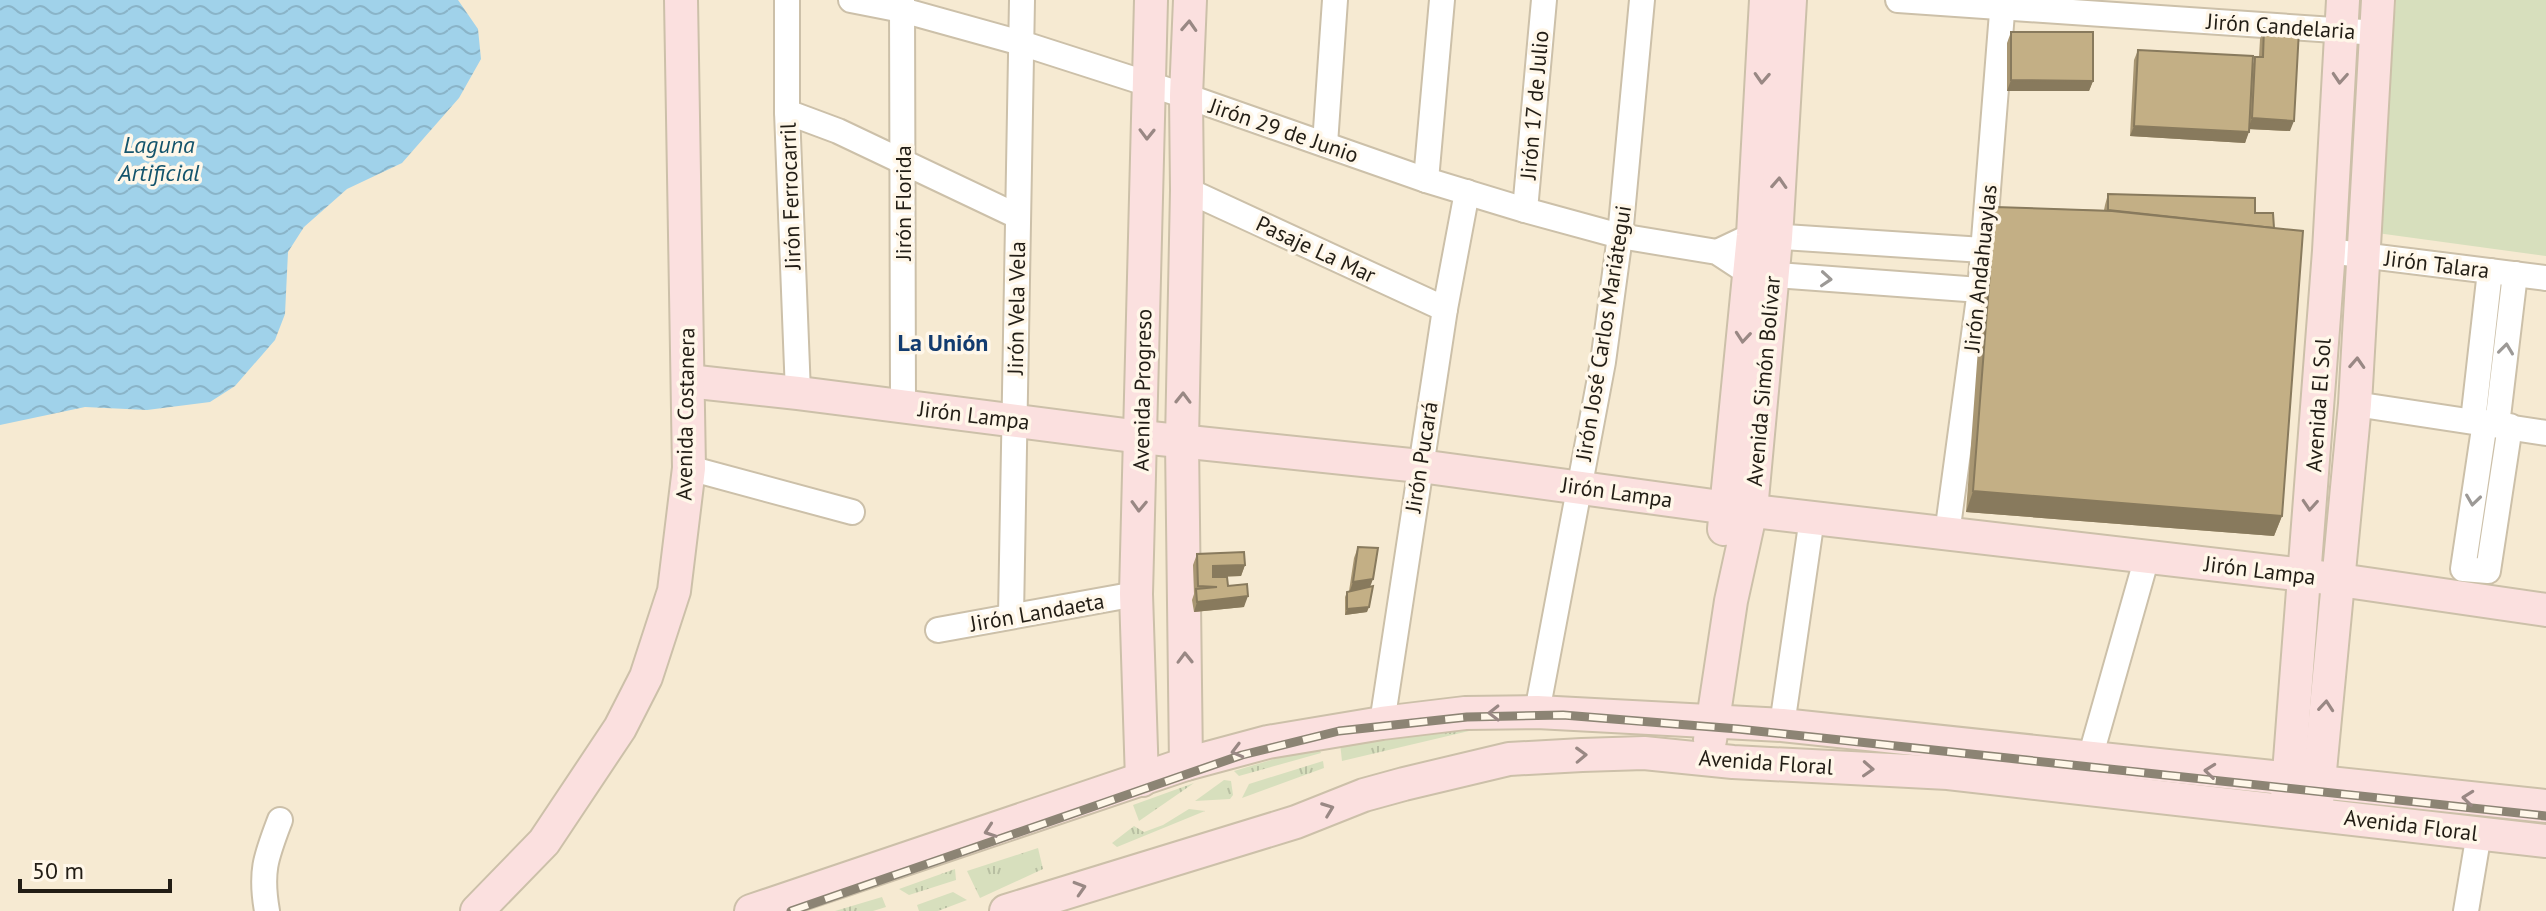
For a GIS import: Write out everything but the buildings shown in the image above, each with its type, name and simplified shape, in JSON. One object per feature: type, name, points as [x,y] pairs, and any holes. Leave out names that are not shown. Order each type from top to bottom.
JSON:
[{"type":"street","name":"Avenida Costanera","points":[[477,911],[544,842],[620,728],[646,677],[674,591],[689,468],[681,0]]},
{"type":"street","name":"Jirón Ferrocarril","points":[[787,0],[787,112],[798,393]]},
{"type":"street","name":"Jirón 29 de Junio","points":[[851,0],[902,5],[1186,96],[1426,180],[1620,236],[1717,252],[1761,274],[1980,290]]},
{"type":"street","name":"Jirón Vela Vela","points":[[1011,616],[1022,0]]},
{"type":"street","name":"Avenida Progreso","points":[[1142,780],[1136,594],[1151,0]]},
{"type":"street","name":"Avenida Progreso","points":[[1186,764],[1182,441],[1190,0]]},
{"type":"street","points":[[1325,144],[1335,0]]},
{"type":"street","points":[[1426,180],[1442,0]]},
{"type":"street","name":"Jirón 17 de Julio","points":[[1525,210],[1544,0]]},
{"type":"street","name":"Jirón José Carlos Mariátegui","points":[[1537,712],[1603,362],[1620,236],[1642,0]]},
{"type":"street","name":"Avenida Simón Bolívar","points":[[1764,236],[1766,0]]},
{"type":"street","name":"Avenida Simón Bolívar","points":[[1698,759],[1701,720],[1731,601],[1764,236],[1790,0]]},
{"type":"street","name":"Jirón Candelaria","points":[[1898,0],[2343,15],[2378,33]]},
{"type":"street","name":"Avenida El Sol","points":[[2302,797],[2338,580],[2355,404],[2378,0]]},
{"type":"street","name":"Jirón Andahuaylas","points":[[1947,534],[1980,290],[2003,4]]},
{"type":"street","name":"Jirón Florida","points":[[902,5],[903,406]]},
{"type":"street","name":"Avenida El Sol","points":[[2302,797],[2305,575],[2343,15]]},
{"type":"street","points":[[787,112],[838,131],[1017,216]]},
{"type":"street","name":"Pasaje La Mar","points":[[1187,190],[1445,309]]},
{"type":"street","name":"Jirón Pucará","points":[[1382,723],[1445,309],[1467,192]]},
{"type":"street","points":[[1717,252],[1764,236],[1983,250]]},
{"type":"street","name":"Jirón Talara","points":[[2329,251],[2546,278]]},
{"type":"street","points":[[2490,271],[2491,423],[2488,571],[2463,569],[2491,423],[2515,274]]},
{"type":"street","name":"Jirón Lampa","points":[[688,381],[1141,437],[1420,466],[1812,518],[2305,575],[2546,610]]},
{"type":"street","points":[[2355,404],[2546,433]]},
{"type":"street","points":[[689,468],[852,512]]},
{"type":"street","points":[[1782,725],[1812,518]]},
{"type":"street","points":[[2090,758],[2147,557]]},
{"type":"street","name":"Jirón Landaeta","points":[[938,630],[1136,594]]},
{"type":"street","name":"Avenida Floral","points":[[751,911],[1186,764],[1268,742],[1465,713],[1537,712],[1782,725],[2090,758],[2479,833],[2546,841]]},
{"type":"street","name":"Avenida Floral","points":[[1006,911],[1296,822],[1364,795],[1509,759],[1644,753],[2302,797],[2546,806]]},
{"type":"street","points":[[267,911],[262,885],[264,862],[280,820]]},
{"type":"street","points":[[2466,911],[2479,833]]},
{"type":"green space","points":[[2396,0],[2546,0],[2546,256],[2377,233]]},
{"type":"green space","points":[[1486,727],[1342,761],[1340,743]]},
{"type":"green space","points":[[1318,746],[1321,753],[1239,776],[1234,771]]},
{"type":"green space","points":[[1323,761],[1324,768],[1242,798],[1249,784]]},
{"type":"green space","points":[[1224,780],[1231,781],[1233,795],[1230,799],[1195,801]]},
{"type":"green space","points":[[1194,783],[1139,821],[1133,805]]},
{"type":"green space","points":[[1189,809],[1205,811],[1117,847],[1112,843],[1134,826],[1144,832],[1163,825]]},
{"type":"green space","points":[[1038,848],[1043,869],[980,898],[967,871]]},
{"type":"green space","points":[[955,869],[956,880],[909,895],[899,889]]},
{"type":"green space","points":[[953,892],[967,900],[938,911],[919,911],[917,905]]},
{"type":"green space","points":[[882,897],[886,907],[873,911],[835,911]]},
{"type":"water","name":"Laguna Artificial","points":[[0,0],[458,0],[478,29],[481,59],[459,98],[402,163],[347,189],[304,227],[288,252],[285,314],[275,340],[235,386],[210,402],[147,410],[85,407],[0,425]]},
{"type":"railway","points":[[791,911],[1242,755],[1339,731],[1467,717],[1563,715],[1738,729],[2546,816]]},
{"type":"district","name":"La Unión","points":[[943,343]]}]
